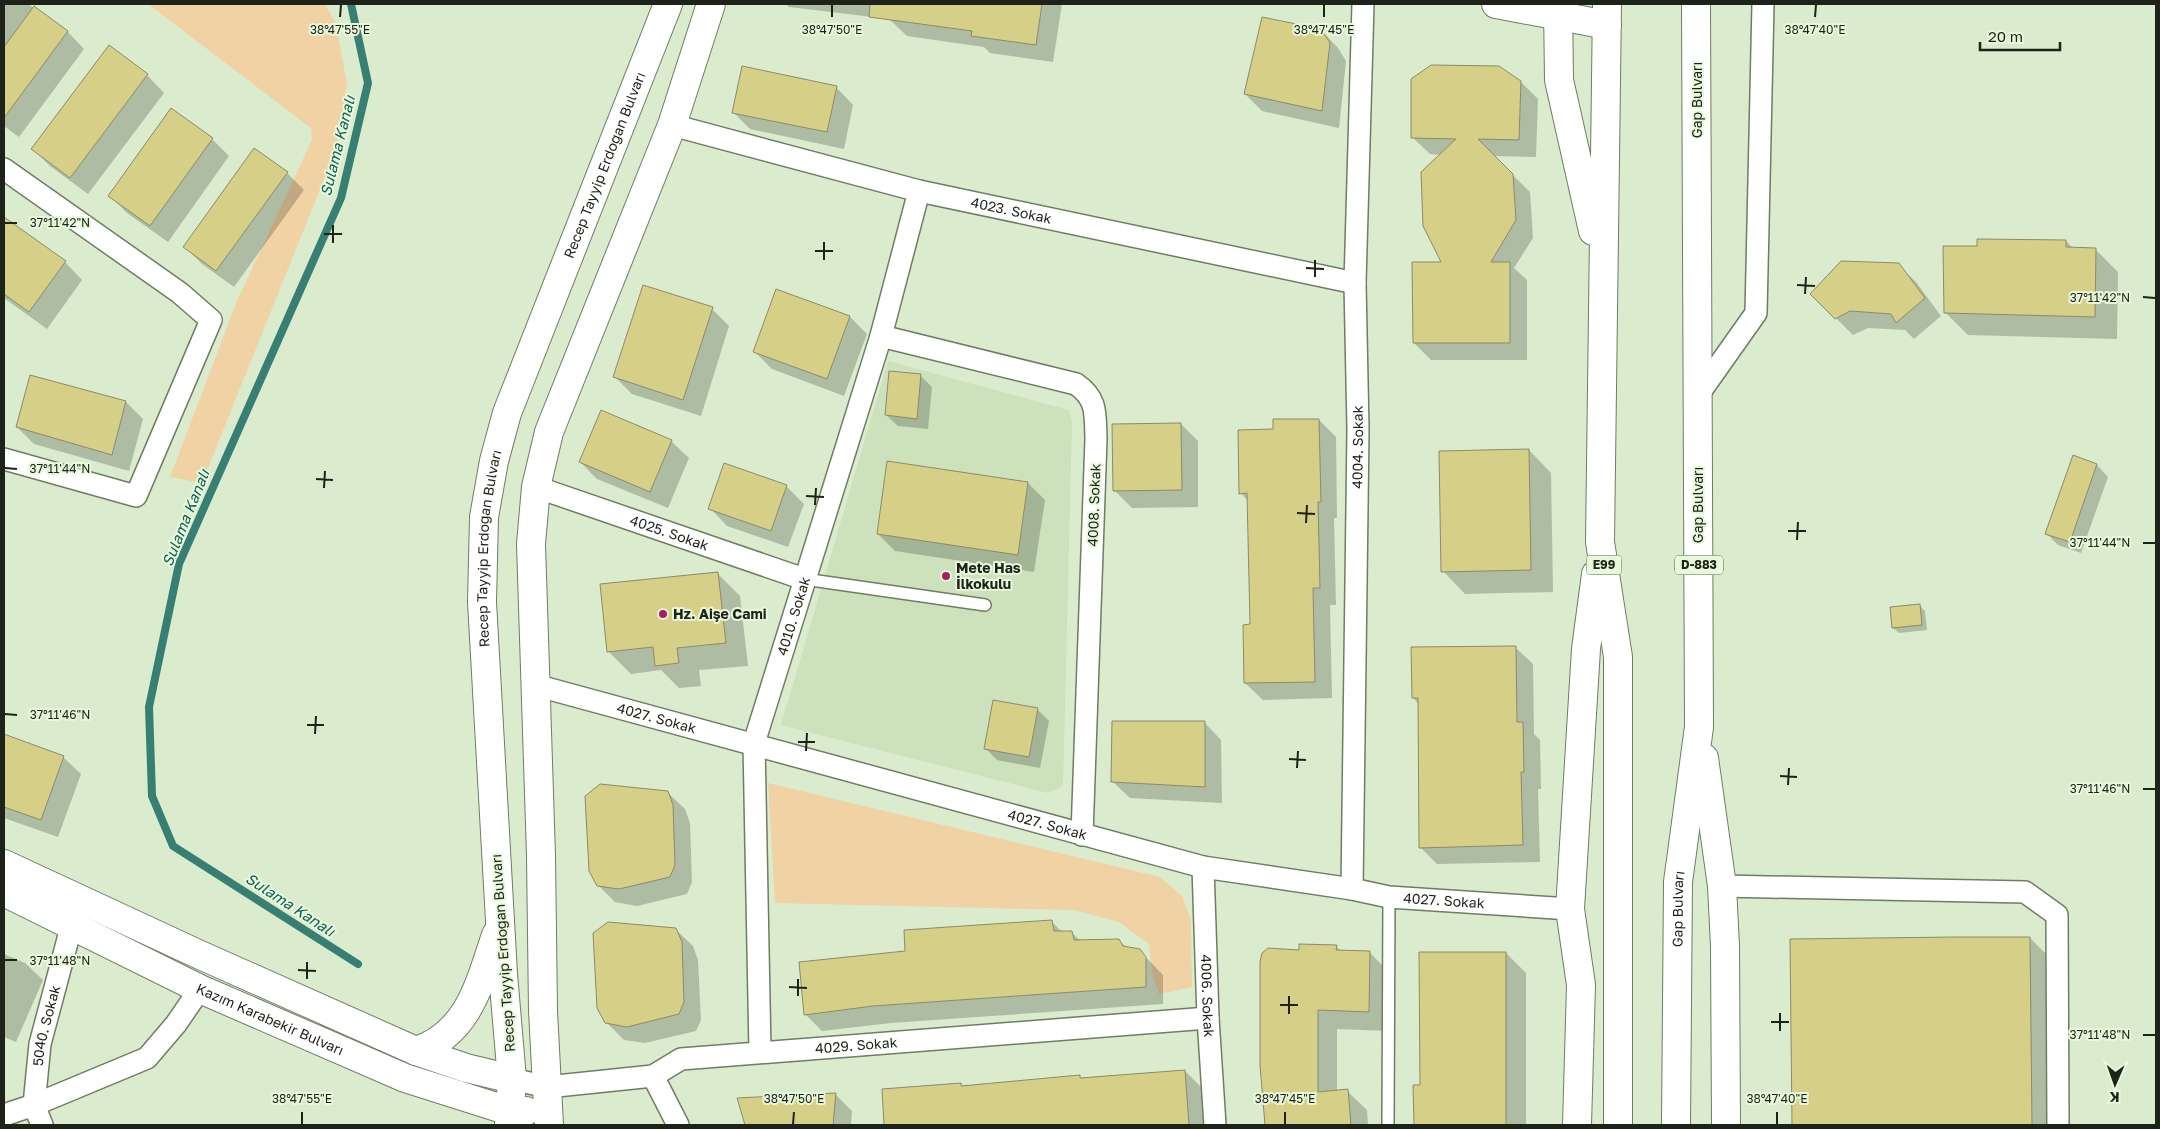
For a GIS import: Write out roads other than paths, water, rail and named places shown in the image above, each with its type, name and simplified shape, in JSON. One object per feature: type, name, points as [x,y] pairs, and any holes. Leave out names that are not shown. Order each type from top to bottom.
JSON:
[{"type":"main road","name":"Recep Tayyip Erdoğan Bulvarı","points":[[509,1118],[512,1079],[482,602],[484,517],[494,461],[508,413],[668,4]]},
{"type":"main road","points":[[548,1108],[531,544],[536,487],[549,432],[672,125],[711,4]]},
{"type":"main road","points":[[1496,4],[1607,15]]},
{"type":"main road","name":"Gap Bulvarı","points":[[1676,1125],[1678,882],[1699,727],[1696,4]]},
{"type":"main road","points":[[1558,10],[1559,80],[1602,274]]},
{"type":"main road","name":"E99","points":[[1607,15],[1602,274],[1600,542],[1618,657],[1618,1125]]},
{"type":"main road","points":[[1577,1125],[1580,985],[1570,909],[1586,648],[1600,542]]},
{"type":"main road","points":[[1699,727],[1722,886],[1725,946],[1726,1125]]},
{"type":"main road","points":[[4,864],[198,954],[416,1051],[466,1068],[512,1079]]},
{"type":"main road","name":"Kazım Karabekir Bulvarı","points":[[4,892],[72,924],[200,990],[405,1078],[509,1118],[548,1108]]},
{"type":"main road","points":[[416,1051],[434,1045],[463,1019],[481,981],[501,922]]},
{"type":"street","name":"4004. Sokak","points":[[1352,889],[1358,430],[1355,283],[1363,4]]},
{"type":"street","points":[[1698,394],[1756,313],[1763,4]]},
{"type":"street","name":"4023. Sokak","points":[[672,125],[919,191],[1355,283]]},
{"type":"street","points":[[4,168],[180,293],[211,320],[136,496],[4,459]]},
{"type":"street","name":"4010. Sokak","points":[[760,1052],[754,743],[881,336],[919,191]]},
{"type":"street","name":"4008. Sokak","points":[[881,336],[1076,384],[1089,393],[1095,412],[1096,439],[1082,835]]},
{"type":"street","name":"4025. Sokak","points":[[536,487],[804,579]]},
{"type":"street","name":"4027. Sokak","points":[[536,685],[1203,867],[1352,889],[1389,897],[1570,909]]},
{"type":"street","name":"4006. Sokak","points":[[1203,867],[1208,1018],[1215,1125]]},
{"type":"street","points":[[1722,886],[2026,892],[2057,914],[2058,1125]]},
{"type":"street","name":"5040. Sokak","points":[[42,1125],[34,1105],[40,1044],[72,924],[73,896]]},
{"type":"street","points":[[4,1115],[34,1105],[146,1058],[176,1024],[200,990]]},
{"type":"street","name":"4029. Sokak","points":[[512,1079],[548,1108],[653,1076],[681,1059],[1208,1018]]},
{"type":"street","points":[[653,1076],[678,1125]]},
{"type":"lane","points":[[804,579],[985,604]]},
{"type":"lane","points":[[1388,1125],[1389,897]]},
{"type":"waterway","name":"Sulama Kanalı","points":[[351,4],[368,83],[341,198],[179,564],[149,707],[152,796],[173,846],[358,964]]},
{"type":"place","name":"Mete Has İlkokulu","points":[[946,576]]},
{"type":"place","name":"Hz. Aişe Cami","points":[[663,614]]}]
